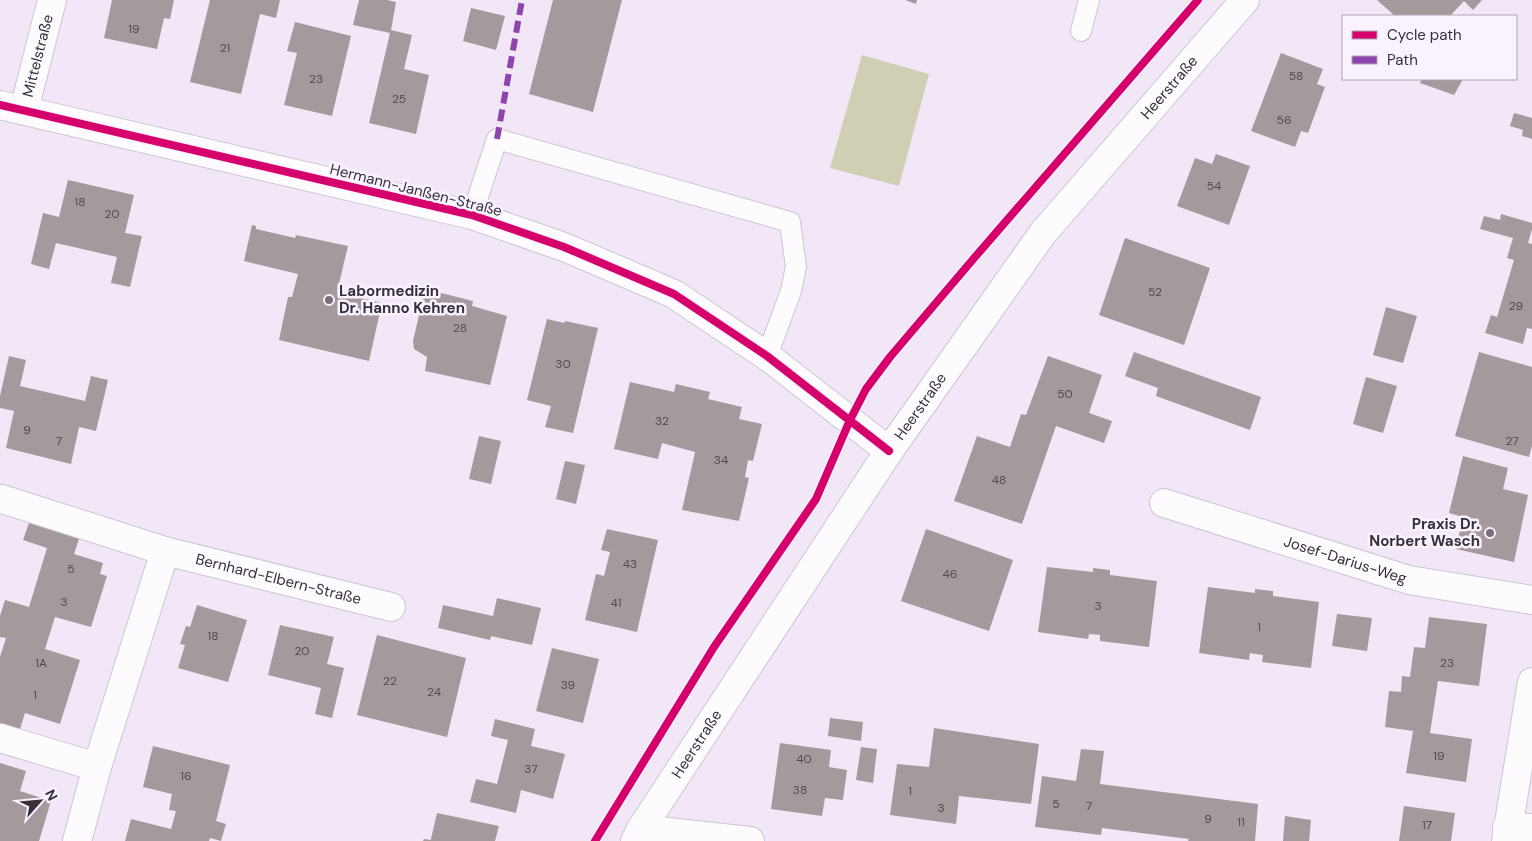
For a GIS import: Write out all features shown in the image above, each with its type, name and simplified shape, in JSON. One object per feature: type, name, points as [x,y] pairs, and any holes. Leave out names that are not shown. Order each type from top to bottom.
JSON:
[{"type":"street","name":"Mittelstraße","points":[[12,108],[52,0]]},
{"type":"street","name":"Heerstraße","points":[[638,835],[889,451],[1043,233],[1245,0]]},
{"type":"street","name":"Hermann-Janßen-Straße","points":[[12,108],[472,215],[564,246],[674,294],[767,356],[889,451]]},
{"type":"street","name":"Bernhard-Elbern-Straße","points":[[2,499],[166,552],[390,607]]},
{"type":"street","name":"Josef-Darius-Weg","points":[[1164,503],[1409,580],[1532,600]]},
{"type":"street","points":[[77,841],[97,767],[166,552]]},
{"type":"street","points":[[1515,832],[1532,682]]},
{"type":"street","points":[[0,738],[97,767]]},
{"type":"street","points":[[638,835],[750,841]]},
{"type":"lane","points":[[1081,31],[1089,0]]},
{"type":"lane","points":[[472,215],[497,139],[790,222],[796,267],[791,291],[767,356]]},
{"type":"green space","points":[[862,55],[929,74],[899,186],[830,168]]},
{"type":"building","points":[[112,0],[174,0],[170,19],[164,18],[157,49],[104,38]]},
{"type":"building","points":[[210,0],[280,0],[276,18],[260,14],[241,94],[190,82]]},
{"type":"building","points":[[359,0],[387,0],[396,2],[391,30],[412,35],[404,69],[429,75],[416,134],[369,123],[390,33],[353,25]]},
{"type":"building","points":[[553,0],[622,0],[593,112],[529,94]]},
{"type":"building","points":[[905,0],[917,0],[916,4]]},
{"type":"building","points":[[1377,0],[1482,0],[1473,10],[1464,1],[1451,15],[1394,15]]},
{"type":"building","points":[[471,8],[505,16],[496,50],[463,41]]},
{"type":"building","points":[[295,22],[351,36],[332,116],[284,105],[297,53],[287,51]]},
{"type":"building","points":[[1281,53],[1323,69],[1317,84],[1325,87],[1308,133],[1301,131],[1295,147],[1251,131]]},
{"type":"building","points":[[1422,80],[1462,80],[1454,95],[1420,83]]},
{"type":"building","points":[[1514,113],[1532,118],[1532,139],[1522,136],[1523,130],[1510,126]]},
{"type":"building","points":[[1216,154],[1250,166],[1229,225],[1177,206],[1195,158],[1212,164]]},
{"type":"building","points":[[68,180],[134,195],[125,233],[142,236],[130,287],[111,283],[117,257],[56,243],[49,269],[31,264],[43,213],[59,217]]},
{"type":"building","points":[[1501,214],[1532,223],[1528,243],[1532,244],[1532,329],[1527,328],[1523,344],[1485,333],[1491,315],[1497,317],[1514,260],[1507,258],[1513,238],[1480,229],[1484,216],[1500,220]]},
{"type":"building","name":"Labormedizin Dr. Hanno Kehren","points":[[252,225],[256,226],[256,229],[295,238],[296,235],[348,246],[337,292],[382,303],[369,361],[279,340],[288,297],[292,297],[298,274],[244,261]]},
{"type":"building","points":[[1125,238],[1210,268],[1184,345],[1099,315]]},
{"type":"building","points":[[425,289],[473,301],[472,306],[507,316],[490,385],[425,371],[427,357],[414,349],[413,341]]},
{"type":"building","points":[[1386,307],[1417,316],[1403,363],[1373,355]]},
{"type":"building","points":[[547,319],[598,328],[573,433],[545,427],[551,406],[527,400]]},
{"type":"building","points":[[1134,352],[1261,397],[1250,430],[1156,396],[1158,388],[1125,376]]},
{"type":"building","points":[[1479,352],[1532,367],[1532,446],[1529,457],[1455,436]]},
{"type":"building","points":[[9,356],[26,360],[20,386],[85,401],[91,376],[108,380],[96,431],[79,427],[71,464],[6,448],[14,411],[0,408],[0,396]]},
{"type":"building","points":[[1048,356],[1102,375],[1089,413],[1112,421],[1104,443],[1056,426],[1022,524],[954,501],[977,436],[1010,447],[1021,414],[1026,415]]},
{"type":"building","points":[[1366,377],[1397,386],[1383,433],[1353,424]]},
{"type":"building","points":[[630,382],[674,392],[676,384],[710,392],[708,399],[742,407],[739,419],[762,424],[753,461],[748,460],[745,477],[749,478],[739,521],[682,510],[695,452],[662,443],[658,459],[614,449]]},
{"type":"building","points":[[479,436],[501,441],[491,484],[469,479]]},
{"type":"building","name":"Praxis Dr. Norbert Wasch","points":[[1463,456],[1508,468],[1503,489],[1528,495],[1514,562],[1456,549],[1463,517],[1449,513]]},
{"type":"building","points":[[565,461],[585,465],[576,504],[556,499]]},
{"type":"building","points":[[30,520],[80,536],[74,554],[103,563],[100,574],[107,576],[91,627],[55,617],[45,649],[80,660],[60,724],[25,713],[20,729],[0,723],[0,657],[6,638],[0,637],[0,616],[5,600],[29,607],[47,548],[23,540]]},
{"type":"building","points":[[607,529],[658,540],[637,632],[585,620],[596,574],[604,576],[610,552],[601,550]]},
{"type":"building","points":[[926,529],[1013,560],[989,631],[901,601]]},
{"type":"building","points":[[1047,567],[1093,572],[1093,568],[1110,570],[1110,575],[1157,581],[1149,647],[1100,641],[1100,635],[1089,634],[1088,639],[1038,632]]},
{"type":"building","points":[[1208,587],[1255,593],[1255,589],[1273,591],[1273,596],[1319,602],[1311,668],[1262,662],[1263,655],[1250,653],[1249,660],[1199,653]]},
{"type":"building","points":[[497,598],[541,608],[532,645],[491,636],[490,640],[438,628],[443,605],[493,616]]},
{"type":"building","points":[[197,605],[247,620],[228,682],[178,668],[185,645],[180,644],[186,626],[190,627]]},
{"type":"building","points":[[1337,614],[1372,618],[1367,651],[1332,646]]},
{"type":"building","points":[[1429,617],[1487,624],[1479,686],[1438,681],[1430,733],[1472,739],[1466,782],[1406,773],[1413,731],[1385,727],[1389,691],[1401,692],[1402,676],[1410,677],[1414,647],[1425,648]]},
{"type":"building","points":[[280,625],[334,637],[327,664],[344,668],[332,718],[315,714],[321,688],[268,675]]},
{"type":"building","points":[[377,635],[466,658],[447,737],[357,715]]},
{"type":"building","points":[[552,648],[599,659],[583,723],[536,711]]},
{"type":"building","points":[[830,718],[863,722],[861,741],[828,736]]},
{"type":"building","points":[[495,719],[535,729],[531,746],[565,754],[553,799],[521,790],[516,813],[470,802],[476,779],[497,784],[508,740],[491,736]]},
{"type":"building","points":[[934,728],[1039,744],[1031,804],[959,796],[956,824],[890,815],[897,764],[929,767]]},
{"type":"building","points":[[780,743],[831,750],[829,767],[847,770],[843,800],[825,798],[822,816],[771,809]]},
{"type":"building","points":[[153,746],[230,765],[216,821],[226,824],[221,841],[210,838],[209,841],[125,841],[131,819],[171,829],[176,811],[169,810],[172,794],[143,787]]},
{"type":"building","points":[[861,747],[877,749],[873,783],[856,780]]},
{"type":"building","points":[[1081,749],[1104,751],[1100,784],[1258,804],[1255,841],[1188,841],[1189,839],[1102,828],[1101,835],[1035,827],[1042,776],[1076,781]]},
{"type":"building","points":[[0,763],[26,771],[20,791],[51,801],[39,841],[0,841]]},
{"type":"building","points":[[1404,806],[1455,813],[1451,841],[1399,841]]},
{"type":"building","points":[[437,813],[499,826],[495,841],[423,841],[424,839],[431,840]]},
{"type":"building","points":[[1285,816],[1311,820],[1309,841],[1283,841]]},
{"type":"marked path","points":[[497,139],[522,0]]},
{"type":"cycle path","points":[[595,841],[714,647],[816,499],[850,420],[866,389],[890,357],[975,257],[1198,0]]},
{"type":"cycle path","points":[[0,105],[472,215],[564,247],[674,294],[767,356],[889,451]]},
{"type":"place","name":"Labormedizin Dr. Hanno Kehren","points":[[329,300]]},
{"type":"place","name":"Praxis Dr. Norbert Wasch","points":[[1490,533]]}]
